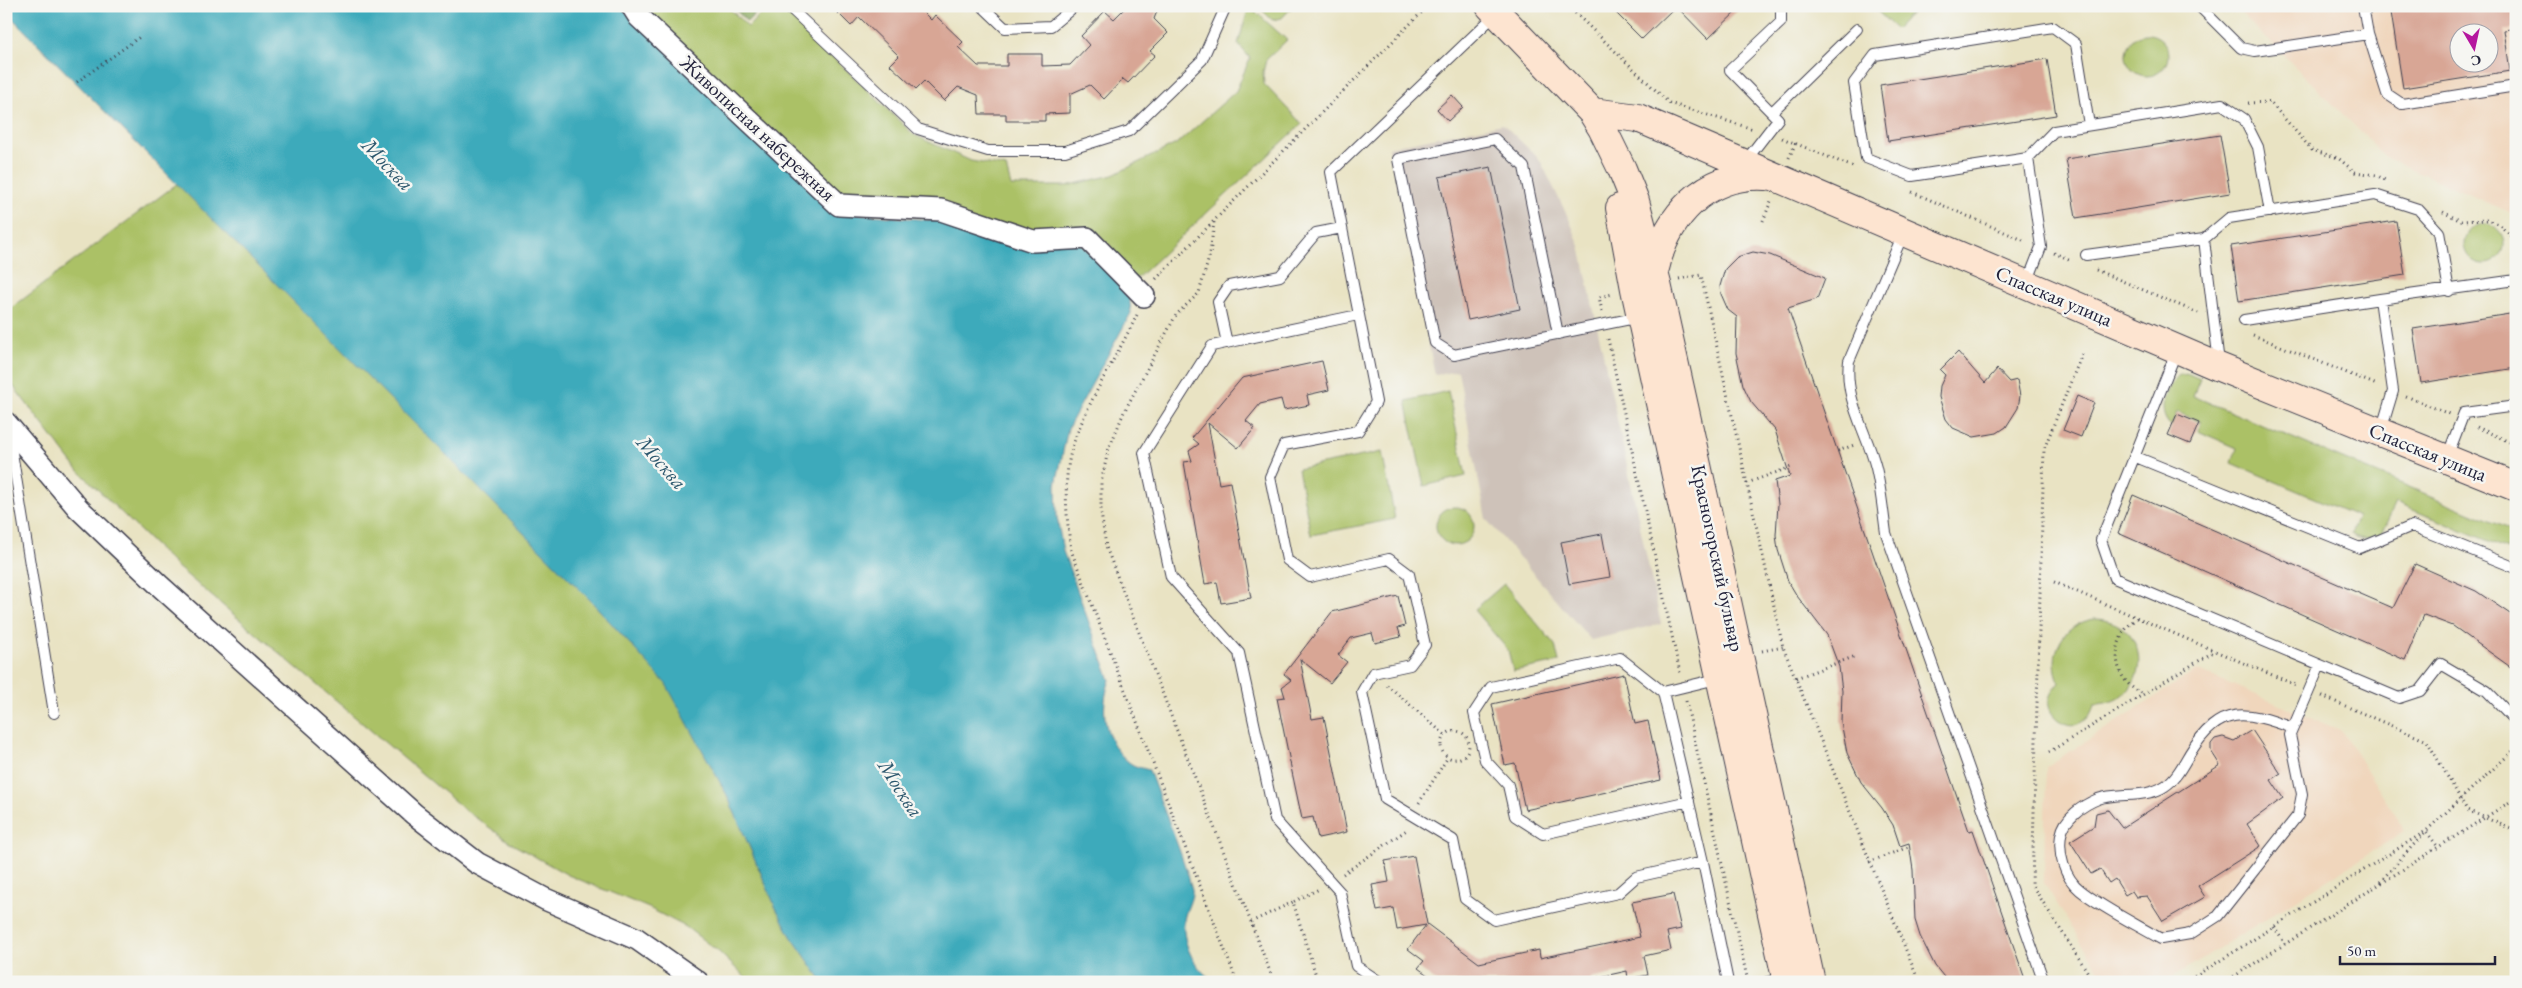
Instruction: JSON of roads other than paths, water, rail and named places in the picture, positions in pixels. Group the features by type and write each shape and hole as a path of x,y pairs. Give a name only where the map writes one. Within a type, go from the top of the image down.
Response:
{"main road":[{"name":"Красногорский бульвар","path":"1493,10 1592,112 1608,140 1635,201 1654,272 1788,981"},
{"name":"Спасская улица","path":"1592,112 1638,118 1776,180 1904,232 2219,367 2516,487"},
{"name":"Красногорский бульвар","path":"1608,140 1641,317 1788,981"},
{"path":"1654,272 1658,251 1666,233 1676,219 1704,190 1728,179 1748,176 1776,180"}],"street":[{"name":"Живописная набережная","path":"632,6 639,17 839,205 941,210 1033,241 1087,238 1144,296"},
{"path":"7,424 78,508 195,618 414,814 477,863 546,899 637,939 698,982"}],"lane":[{"path":"788,6 918,129 988,151 1065,151 1129,132 1202,60 1226,6"},
{"path":"982,6 1004,28 1051,26 1075,6"},
{"path":"1742,164 1778,119 1730,70 1781,22 1781,6"},
{"path":"2199,6 2241,48 2255,51 2368,34"},
{"path":"2363,6 2368,34 2387,94 2402,104 2516,86"},
{"path":"1493,10 1331,172 1376,402 1358,431 1284,445 1270,477 1287,560 1310,577 1389,559 1409,574 1425,645 1410,665 1374,673 1362,692 1385,799 1453,840 1465,899 1494,920 1618,893 1636,877 1703,862"},
{"path":"2089,125 2076,44 2053,27 1875,55 1854,83 1866,158 1912,176 2028,158 2054,131 2222,104 2244,119 2258,147 2270,212"},
{"path":"1772,112 1857,29"},
{"path":"1558,334 1524,167 1495,139 1398,159 1436,343 1454,355 1604,325 1641,317"},
{"path":"2027,284 2041,247 2028,158"},
{"path":"2086,255 2204,239 2229,218 2375,195 2418,209 2439,232 2449,291"},
{"path":"1227,343 1218,302 1229,286 1280,276 1316,233 1342,228"},
{"path":"1904,232 1849,362 1847,376 1849,392 1876,468 1886,533 2044,982"},
{"path":"2204,239 2219,367"},
{"path":"2244,320 2516,280"},
{"path":"2380,299 2392,391 2380,432"},
{"path":"1358,315 1212,346 1144,452 1171,577 1239,653 1275,820 1340,892 1356,966 1380,982"},
{"path":"2178,349 2101,540 2114,578 2399,698 2420,691 2440,664 2487,691 2516,721"},
{"path":"2446,459 2464,413 2516,406"},
{"path":"7,424 54,713"},
{"path":"2136,457 2360,548 2412,526 2516,568"},
{"path":"1689,801 1543,834 1515,816 1508,785 1485,760 1474,713 1491,688 1620,658 1664,692 1703,862 1728,982"},
{"path":"2293,728 2258,715 2240,715 2224,718 2211,726 2198,741 2175,776 2164,787 2152,792 2099,799 2083,806 2070,817 2062,830 2060,842 2063,865 2079,889 2161,939 2190,934 2218,916 2298,815 2302,794 2290,735 2293,728 2320,665"},
{"path":"1664,692 1721,678"}],"water":[{"name":"Москва","path":"6,6 620,6 838,212 940,221 1082,245 1129,292 1131,313 1068,428 1056,485 1057,517 1063,551 1110,680 1105,702 1106,725 1109,736 1121,755 1130,763 1149,770 1192,889 1192,897 1184,922 1185,939 1197,965 1209,978 1217,982 823,982 791,936 776,908 727,795 666,684 592,602 6,12"}]}
